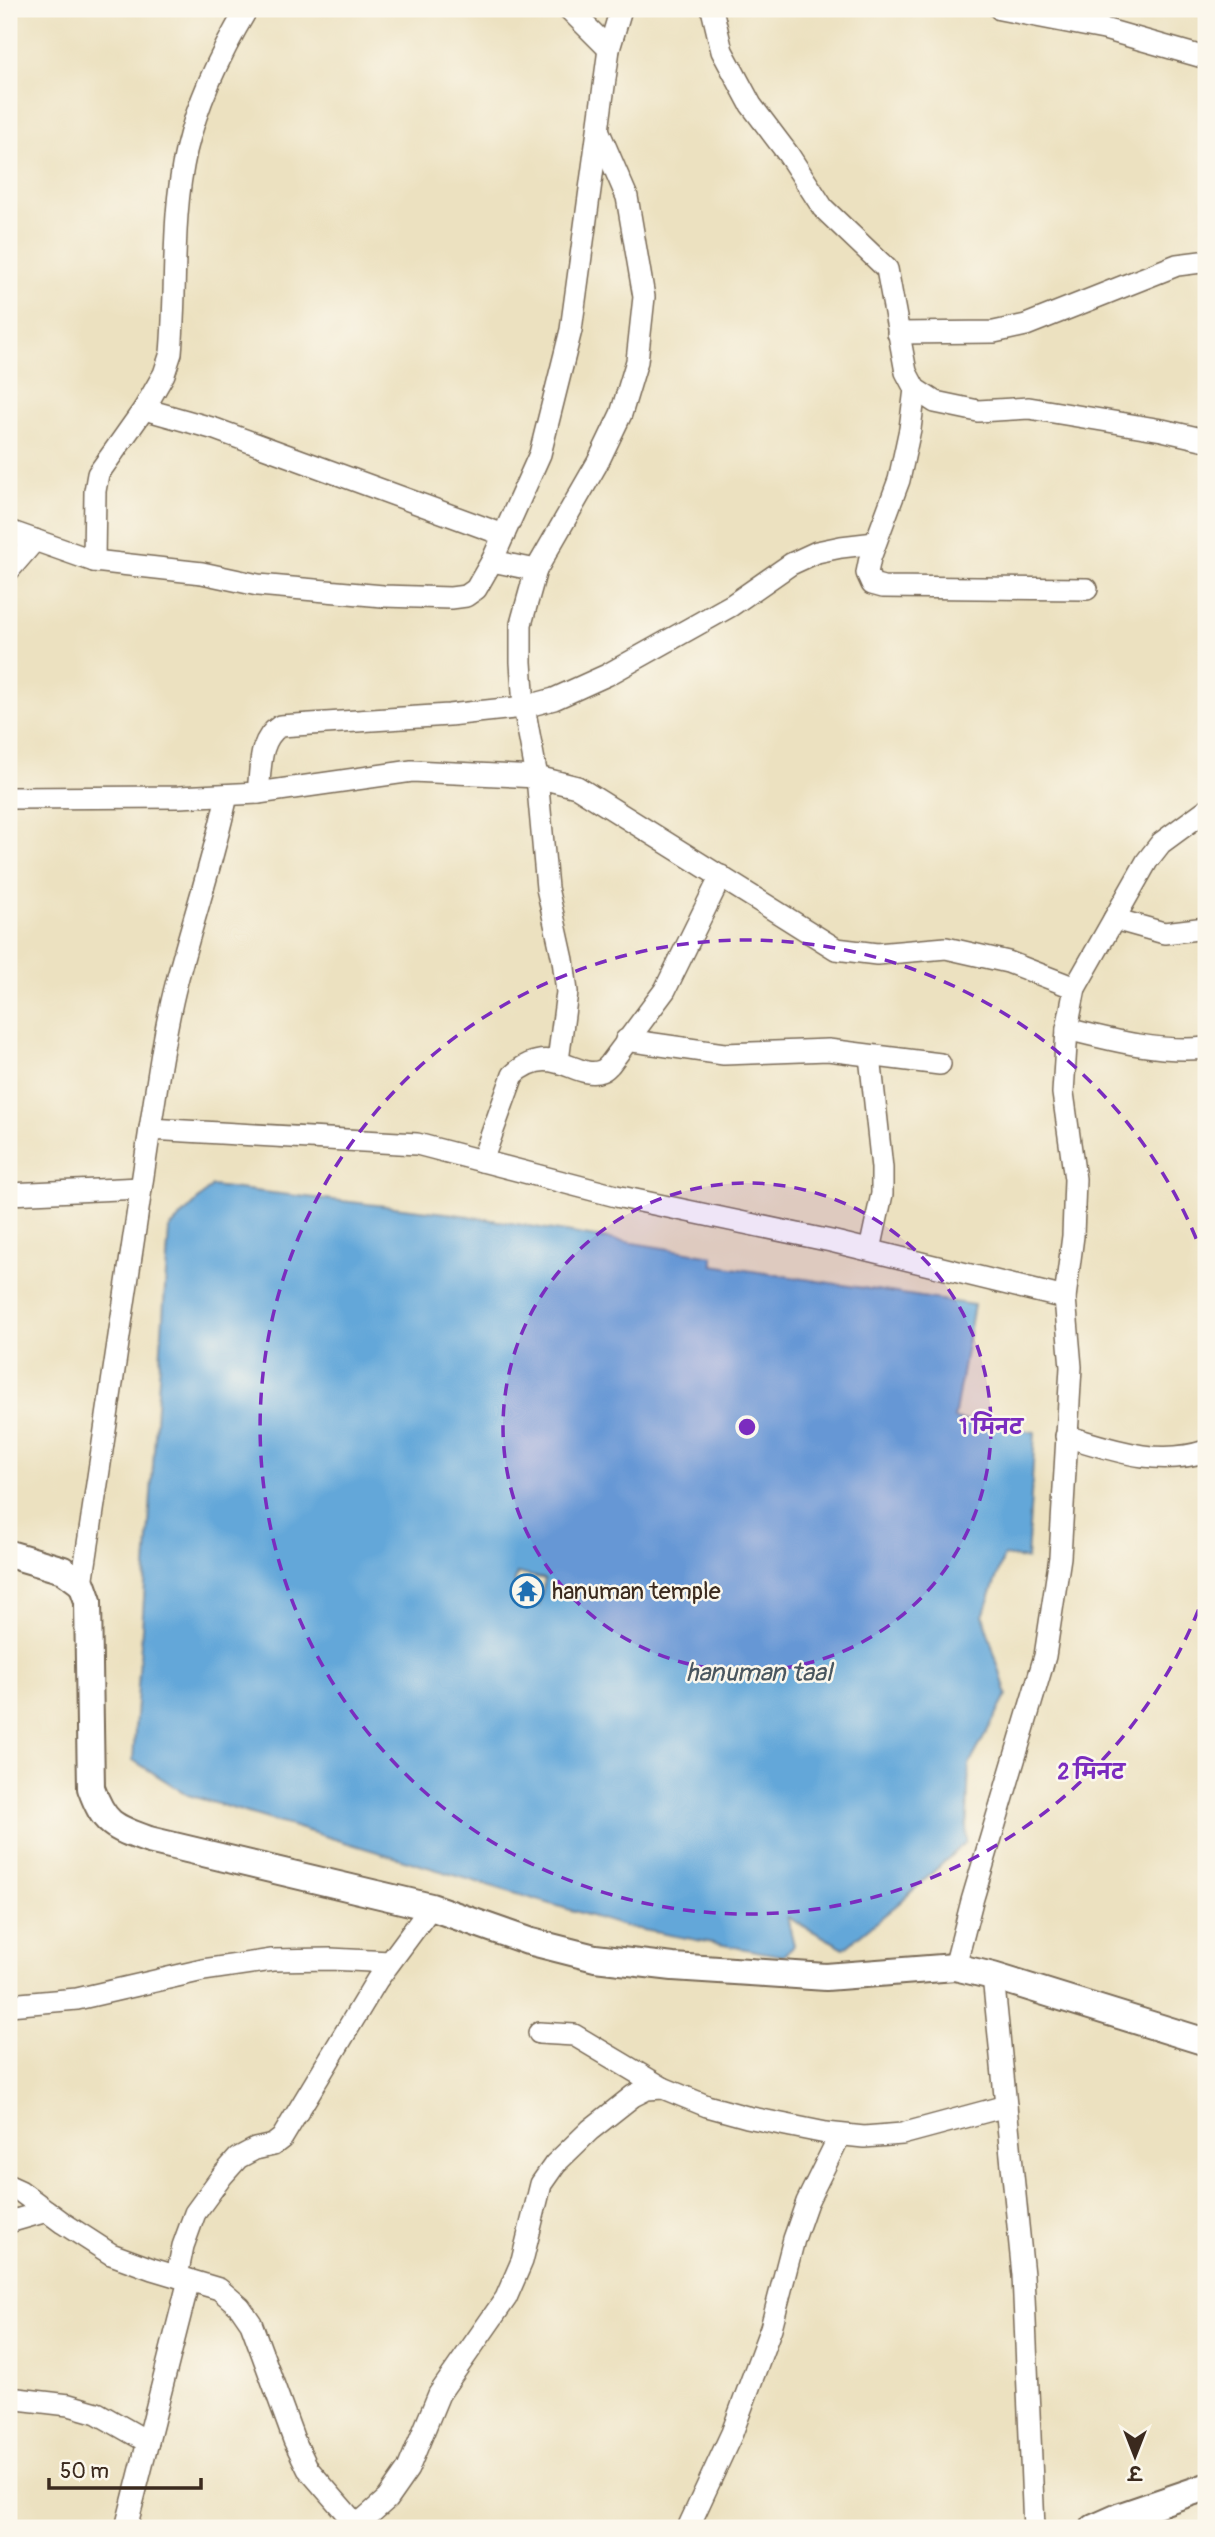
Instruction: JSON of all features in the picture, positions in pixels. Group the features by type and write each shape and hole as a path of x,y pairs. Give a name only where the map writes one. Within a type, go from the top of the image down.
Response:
{"street":[{"path":"94,561 95,491 98,474 144,409 164,374 171,353 178,210 186,152 201,99 226,45 247,9"},
{"path":"569,9 609,49"},
{"path":"9,531 94,561 202,573 258,585 383,596 451,598 466,596 476,589 492,561 540,454 571,330 609,49 621,9"},
{"path":"712,9 722,51 751,105 788,154 823,208 887,270 906,372 915,389 935,402 978,411 1029,408 1206,440"},
{"path":"1000,9 1104,29 1206,58"},
{"path":"558,1061 567,992 563,960 547,888 537,777 524,707 521,624 536,570 598,462 621,414 637,361 644,297 627,197 599,132"},
{"path":"898,333 994,332 1026,325 1177,265 1201,262 1206,264"},
{"path":"915,389 899,481 875,543 867,573 872,584 884,587 1087,589"},
{"path":"144,409 215,429 504,535"},
{"path":"9,570 35,540"},
{"path":"258,793 263,749 270,733 281,726 449,715 524,707 554,699 607,675 732,604 791,564 829,549 875,543"},
{"path":"492,561 536,570"},
{"path":"9,798 258,793 412,771 537,777 577,787 835,949 877,954 946,948 1009,962 1075,988"},
{"path":"227,795 217,844 176,983 162,1051 82,1584 88,1601 91,1788 100,1813 120,1829 149,1840 431,1907 528,1941 595,1958 673,1967 826,1977 955,1967 993,1976 1206,2042"},
{"path":"955,1967 975,1889 1045,1656 1060,1558 1071,1367 1065,1298 1073,1236 1075,1179 1063,1093 1067,1029 1075,988 1147,861 1161,843 1206,810"},
{"path":"482,1161 513,1075 524,1065 534,1061 558,1061 589,1072 601,1072 610,1064 665,990 721,876"},
{"path":"1114,919 1164,933 1206,928"},
{"path":"1067,1029 1144,1045 1189,1050 1206,1048"},
{"path":"626,1040 724,1054 828,1051 940,1064"},
{"path":"870,1056 882,1168 882,1194 870,1250"},
{"path":"150,1129 417,1144 616,1196 870,1250 1065,1298"},
{"path":"9,1194 141,1188"},
{"path":"1066,1436 1124,1454 1160,1458 1172,1459 1206,1451"},
{"path":"9,1554 63,1570 82,1584"},
{"path":"126,2528 148,2442 183,2278 183,2246 195,2213 238,2158 255,2149 273,2145 282,2138 377,1980 431,1907"},
{"path":"9,2005 77,1999 203,1970 272,1960 390,1962"},
{"path":"993,1976 1023,2275 1034,2528"},
{"path":"540,2033 574,2035 663,2088 707,2106 840,2135 864,2137 902,2134 1006,2106"},
{"path":"9,2186 111,2254 219,2289 240,2307 251,2323 293,2440 308,2469 357,2528 387,2499 408,2469 439,2394 506,2298 522,2261 541,2185 555,2164 590,2130 633,2096 647,2089 663,2088"},
{"path":"688,2528 732,2432 771,2328 794,2239 807,2202 840,2135"},
{"path":"9,2222 47,2211"},
{"path":"9,2398 69,2404 97,2413 148,2442"},
{"path":"1094,2528 1206,2487"}],"water":[{"name":"hanuman taal","path":"212,1186 455,1214 713,1256 713,1265 974,1305 954,1419 1035,1432 1027,1559 1004,1556 983,1616 1007,1695 969,1765 966,1842 898,1904 844,1948 787,1917 794,1945 783,1956 627,1927 188,1795 133,1760 169,1229","holes":["517,1573 545,1579 539,1606 511,1599"]}],"place":[{"name":"hanuman temple","path":"527,1591"}]}
